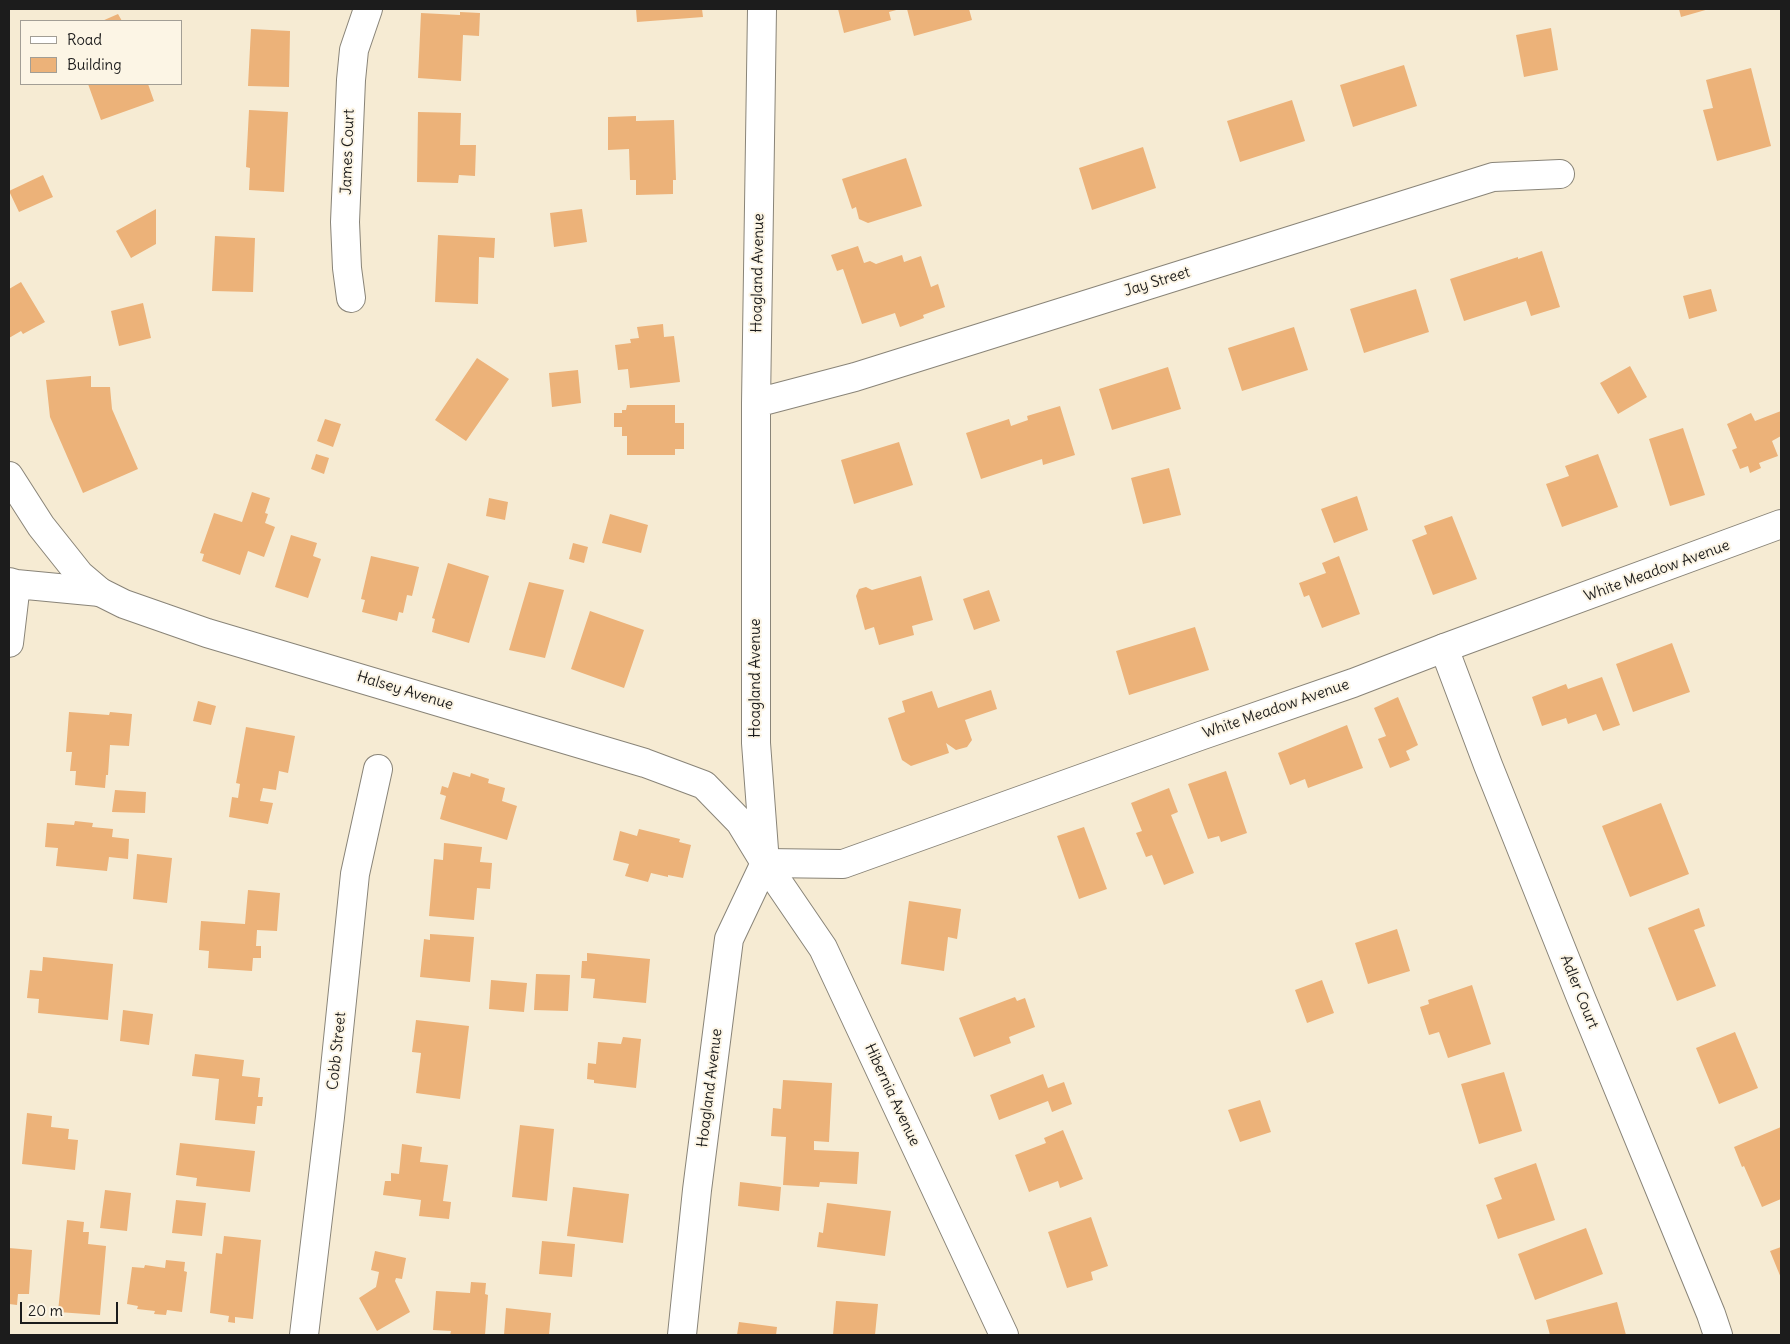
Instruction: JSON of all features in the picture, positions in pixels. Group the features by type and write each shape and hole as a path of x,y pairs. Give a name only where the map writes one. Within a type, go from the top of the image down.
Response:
{"street":[{"name":"James Court","path":"351,298 347,268 345,222 351,80 354,50 368,9"},
{"name":"Hoagland Avenue","path":"682,1335 697,1190 729,940 765,863 756,742 756,403 762,9"},
{"name":"Jay Street","path":"756,403 855,377 1493,177 1560,174"},
{"path":"9,476 41,526 80,575 100,592"},
{"name":"White Meadow Avenue","path":"765,863 843,864 1353,683 1756,535 1781,524"},
{"name":"Halsey Avenue","path":"12,583 100,592 124,604 207,633 645,763 704,785 740,822 765,863"},
{"path":"9,643 12,583"},
{"name":"Adler Court","path":"1444,648 1488,766 1577,990 1718,1335"},
{"name":"Cobb Street","path":"304,1335 330,1117 355,874 378,769"},
{"name":"Hibernia Avenue","path":"765,863 823,948 1004,1335"}],"building":[{"path":"636,9 702,9 703,17 637,22"},
{"path":"838,9 900,9 889,12 891,20 844,33"},
{"path":"907,9 969,9 972,20 914,36"},
{"path":"1679,9 1709,9 1681,17"},
{"path":"460,12 480,13 479,36 463,35 461,81 418,78 421,13 460,15"},
{"path":"118,14 121,20 104,20"},
{"path":"1551,28 1558,70 1524,77 1516,35"},
{"path":"251,29 290,31 289,87 248,86"},
{"path":"1404,65 1417,106 1353,127 1340,85"},
{"path":"1751,68 1771,146 1717,161 1703,110 1713,108 1706,80"},
{"path":"88,85 148,85 154,101 101,120"},
{"path":"1292,100 1305,141 1240,162 1227,121"},
{"path":"249,110 288,112 284,192 249,190 250,168 246,167"},
{"path":"418,112 461,113 460,145 476,145 475,176 459,175 458,183 417,182"},
{"path":"636,116 636,121 674,120 676,180 673,180 673,194 636,195 636,180 630,180 629,149 608,150 608,117"},
{"path":"1143,147 1156,188 1092,210 1079,168"},
{"path":"906,158 922,206 868,223 859,219 856,207 852,209 842,179"},
{"path":"43,175 53,197 19,212 9,191"},
{"path":"156,209 156,244 131,258 116,231"},
{"path":"582,209 587,242 554,247 550,213"},
{"path":"438,235 495,238 494,258 479,257 478,304 435,302"},
{"path":"215,236 255,238 253,292 212,291"},
{"path":"858,246 864,263 870,261 876,264 902,255 904,262 921,256 931,287 938,284 945,307 923,315 924,318 900,327 895,313 862,324 843,269 837,271 831,255"},
{"path":"1542,251 1560,307 1531,316 1526,301 1464,321 1450,279"},
{"path":"21,282 45,322 23,334 21,331 9,338 9,289"},
{"path":"1416,289 1429,332 1364,353 1350,309"},
{"path":"1711,289 1717,311 1689,319 1683,296"},
{"path":"143,303 151,338 119,346 111,311"},
{"path":"663,324 664,337 674,336 680,382 630,388 628,369 618,370 615,345 631,343 630,339 639,338 637,327"},
{"path":"1294,327 1308,370 1242,391 1228,348"},
{"path":"477,358 509,379 466,441 435,420"},
{"path":"1630,366 1647,397 1618,414 1600,383"},
{"path":"1168,367 1181,409 1112,430 1099,389"},
{"path":"578,370 581,403 552,407 549,373"},
{"path":"91,376 91,387 110,387 112,409 138,469 83,493 50,417 46,380"},
{"path":"627,405 675,405 675,423 684,423 684,449 675,449 675,455 627,455 627,436 622,436 622,427 614,427 614,413 622,413 622,410 626,410"},
{"path":"1060,406 1075,455 1043,465 1042,459 981,479 966,433 1009,419 1011,426 1028,420 1027,416"},
{"path":"1781,411 1781,436 1772,441 1778,456 1759,463 1761,468 1750,473 1748,466 1740,469 1732,450 1737,448 1727,424 1751,413 1755,421"},
{"path":"325,419 341,424 333,447 317,441"},
{"path":"1683,428 1705,495 1670,506 1649,439"},
{"path":"899,442 913,485 854,504 841,460"},
{"path":"316,454 329,458 324,474 311,469"},
{"path":"1598,454 1618,507 1562,527 1546,484 1569,476 1565,466"},
{"path":"1169,468 1181,515 1143,524 1131,478"},
{"path":"252,492 270,498 265,513 268,514 265,523 275,527 264,557 248,551 240,575 202,561 204,554 200,553 214,513 242,522"},
{"path":"1357,496 1368,530 1334,543 1321,509"},
{"path":"489,498 508,502 505,520 486,516"},
{"path":"610,514 648,525 641,553 602,543"},
{"path":"1452,516 1477,579 1433,595 1412,540 1427,534 1424,526"},
{"path":"291,535 317,543 313,556 321,559 308,598 275,587"},
{"path":"573,543 588,547 584,563 569,559"},
{"path":"371,556 419,567 412,596 407,595 403,613 399,612 397,621 362,612 365,600 361,599"},
{"path":"1339,556 1360,614 1322,628 1309,595 1304,597 1299,583 1326,573 1322,563"},
{"path":"448,563 489,576 469,643 432,632 435,619 432,618"},
{"path":"921,576 933,620 912,626 914,635 879,645 874,627 865,630 856,596 859,589 866,587 872,590"},
{"path":"529,582 564,590 545,658 509,650"},
{"path":"989,590 1000,621 974,630 963,599"},
{"path":"590,611 644,630 624,688 571,669"},
{"path":"1195,627 1209,670 1129,695 1116,651"},
{"path":"1672,643 1690,692 1633,712 1616,664"},
{"path":"1602,677 1620,725 1603,731 1596,714 1568,724 1566,718 1542,726 1532,697 1566,684 1568,689"},
{"path":"991,690 997,709 965,720 972,740 967,747 956,750 946,743 949,753 911,766 902,760 888,718 905,712 902,701 932,691 938,708"},
{"path":"1398,697 1418,745 1406,751 1410,760 1390,768 1378,739 1386,736 1374,708"},
{"path":"198,701 216,706 211,725 193,721"},
{"path":"69,712 109,715 110,712 132,714 129,746 110,745 105,788 75,785 76,771 70,771 72,752 66,752"},
{"path":"1347,725 1363,768 1308,788 1305,779 1290,785 1278,753"},
{"path":"246,727 295,736 288,773 279,771 276,790 263,788 260,801 273,803 268,824 229,817 232,797 238,798 240,784 236,783"},
{"path":"1226,771 1247,833 1221,842 1219,836 1208,839 1188,784"},
{"path":"453,772 470,777 471,773 489,779 488,783 505,788 502,801 517,806 507,840 440,819 446,796 440,794 442,786 448,788"},
{"path":"1169,788 1178,812 1171,815 1194,873 1164,885 1152,855 1146,857 1136,833 1142,831 1131,803"},
{"path":"115,790 146,792 145,813 112,812"},
{"path":"1661,803 1689,874 1630,897 1602,826"},
{"path":"75,821 93,823 92,827 113,829 112,837 129,839 128,859 109,857 107,871 56,866 58,848 45,847 47,823 74,825"},
{"path":"1084,827 1107,889 1079,899 1057,836"},
{"path":"639,829 680,839 679,842 691,845 683,878 651,873 648,882 625,876 629,864 613,860 620,831 637,836"},
{"path":"444,843 482,847 480,862 492,863 490,889 477,888 474,920 429,916 434,859 443,860"},
{"path":"137,854 172,858 167,903 133,899"},
{"path":"248,890 280,893 277,931 257,930 256,946 261,946 261,958 253,958 252,971 208,968 209,951 199,950 201,921 245,924"},
{"path":"909,901 961,909 957,939 948,937 944,971 901,964"},
{"path":"1699,908 1705,926 1694,930 1716,986 1677,1001 1648,928"},
{"path":"1397,929 1410,971 1368,984 1355,943"},
{"path":"430,934 474,937 470,982 420,977 424,939 430,940"},
{"path":"587,953 650,959 646,1003 593,998 595,979 581,978 582,961 587,961"},
{"path":"43,957 113,964 108,1020 38,1013 39,999 27,998 30,970 42,971"},
{"path":"536,974 570,975 568,1011 534,1010"},
{"path":"491,980 527,983 524,1012 489,1009"},
{"path":"1322,980 1334,1013 1307,1023 1295,990"},
{"path":"1472,985 1491,1044 1448,1058 1439,1032 1429,1035 1420,1007 1429,1004 1428,1000"},
{"path":"1015,997 1017,1001 1025,998 1035,1027 1009,1037 1011,1043 974,1057 959,1018"},
{"path":"123,1010 153,1014 149,1045 120,1041"},
{"path":"416,1020 469,1026 460,1099 416,1093 421,1053 412,1052"},
{"path":"1735,1032 1758,1088 1719,1104 1696,1048"},
{"path":"623,1037 641,1039 636,1088 594,1083 594,1080 587,1079 588,1063 596,1064 598,1042 621,1044"},
{"path":"195,1054 244,1060 242,1076 260,1078 258,1097 263,1097 262,1106 257,1106 255,1124 215,1120 219,1079 192,1076"},
{"path":"1504,1072 1522,1131 1479,1144 1461,1084"},
{"path":"1043,1074 1048,1088 1064,1082 1072,1104 1052,1112 1048,1101 999,1120 990,1095"},
{"path":"783,1080 832,1083 829,1142 814,1141 814,1150 859,1152 857,1184 820,1182 819,1187 783,1185 786,1137 771,1136 773,1108 781,1109"},
{"path":"1260,1100 1271,1132 1240,1142 1228,1110"},
{"path":"27,1113 52,1116 51,1127 69,1129 68,1139 78,1140 75,1170 22,1164"},
{"path":"520,1125 554,1129 547,1201 512,1197"},
{"path":"1781,1127 1781,1199 1762,1207 1734,1147"},
{"path":"1063,1130 1083,1179 1060,1188 1058,1181 1029,1192 1015,1155 1046,1143 1044,1138"},
{"path":"180,1143 255,1151 250,1192 196,1186 197,1178 176,1175"},
{"path":"402,1144 422,1147 420,1162 448,1165 443,1201 451,1202 449,1219 419,1216 421,1200 383,1195 385,1181 391,1181 391,1173 399,1174"},
{"path":"1536,1163 1555,1220 1498,1239 1486,1205 1502,1199 1494,1178"},
{"path":"740,1182 781,1187 779,1211 738,1206"},
{"path":"573,1187 629,1194 623,1243 567,1236"},
{"path":"105,1190 131,1193 127,1231 100,1228"},
{"path":"176,1200 206,1203 202,1236 172,1233"},
{"path":"827,1203 891,1211 885,1256 817,1247 819,1232 823,1233"},
{"path":"1091,1217 1108,1266 1091,1272 1093,1280 1067,1288 1048,1232"},
{"path":"67,1220 84,1222 83,1232 89,1232 88,1244 106,1246 100,1315 58,1312"},
{"path":"1586,1228 1603,1274 1535,1300 1518,1254"},
{"path":"224,1236 261,1240 253,1319 235,1317 235,1323 228,1322 229,1316 210,1313 216,1253 222,1254"},
{"path":"542,1241 575,1244 572,1277 539,1274"},
{"path":"1781,1247 1781,1278 1770,1251"},
{"path":"9,1248 32,1250 29,1294 18,1294 17,1305 9,1304"},
{"path":"375,1251 406,1258 402,1279 396,1278 395,1281 410,1312 377,1331 359,1298 376,1287 379,1272 371,1270"},
{"path":"166,1260 185,1262 184,1271 187,1272 182,1312 167,1310 166,1315 154,1314 155,1311 137,1309 138,1306 127,1304 132,1267 144,1268 145,1265 165,1268"},
{"path":"471,1282 486,1283 485,1294 488,1295 485,1335 450,1335 451,1331 433,1330 436,1291 470,1293"},
{"path":"836,1301 878,1304 875,1335 833,1335"},
{"path":"1617,1302 1626,1335 1550,1335 1546,1320"},
{"path":"506,1308 551,1313 549,1335 504,1335"},
{"path":"739,1322 777,1327 776,1335 737,1335"}]}
